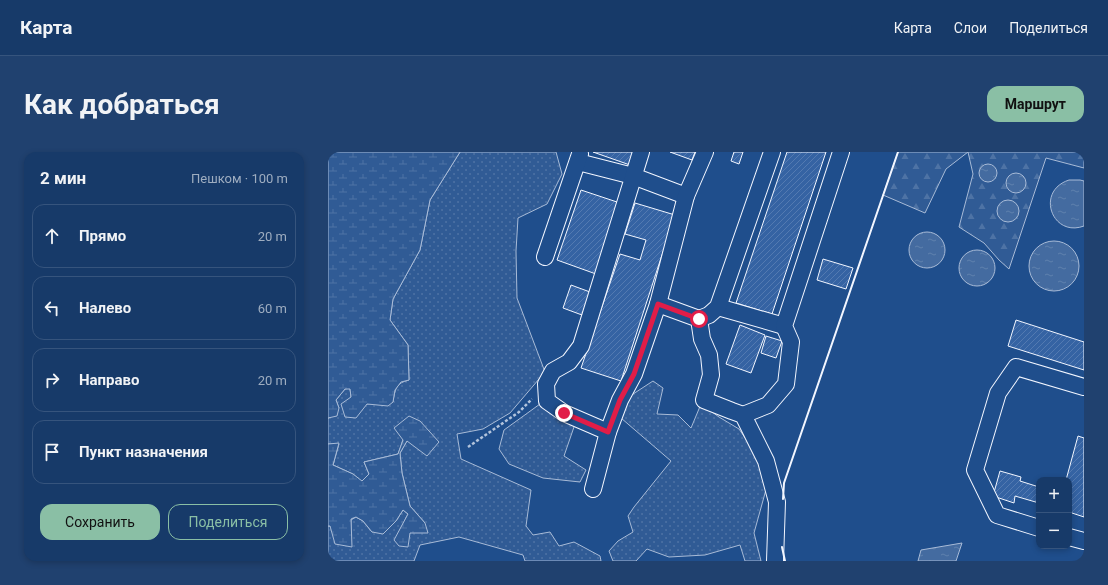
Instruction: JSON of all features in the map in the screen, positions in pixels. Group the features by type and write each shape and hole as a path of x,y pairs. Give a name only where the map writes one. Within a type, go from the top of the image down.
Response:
{"lane":[{"path":"608,432 564,413 547,401 546,384 553,371 568,362 581,346 641,152"},
{"path":"593,489 608,432 620,400 634,374 658,304 686,196 705,152"},
{"path":"658,304 699,319 709,316 718,307 772,152"},
{"path":"699,319 702,340 709,355 711,375 704,400 743,415 768,405 786,384 790,342 784,326 841,152"},
{"path":"545,258 579,157 686,196"},
{"path":"718,307 784,326"},
{"path":"1036,527 997,515 975,470 998,393 1016,367 1084,387"},
{"path":"743,415 766,461 777,502 775,561"},
{"path":"1072,538 1084,541"}],"path":[{"path":"468,447 519,412 546,384"}],"green space":[{"path":"328,152 460,152 430,200 420,250 393,299 390,320 408,345 409,380 401,382 395,390 393,402 388,406 367,404 356,418 345,417 341,404 351,397 350,389 345,389 336,400 339,408 337,416 328,418"},
{"path":"460,152 556,152 562,174 547,204 518,218 516,251 517,298 545,372 510,413 483,429 457,434 461,459 531,490 526,526 533,535 550,532 559,546 574,542 600,556 601,561 525,561 523,555 459,537 420,545 414,561 328,561 328,526 330,526 351,546 351,520 356,517 363,521 372,532 396,521 403,510 408,514 395,540 410,533 425,523 410,506 402,473 400,453 407,441 439,442 403,440 398,454 364,462 369,474 362,482 353,474 333,465 339,444 328,444 328,418 339,408 336,400 345,389 350,388 351,397 367,404 393,402 397,387 401,383 409,380 408,345 390,320 393,299 420,250 430,200"},
{"path":"898,152 968,152 946,169 925,213 883,195"},
{"path":"968,152 1084,152 1084,168 1046,158 1009,269 984,243 959,227 973,174"},
{"path":"653,381 663,388 657,414 678,415 691,428 701,404 739,429 761,461 767,486 754,533 761,561 745,561 740,545 705,555 669,557 647,549 636,561 613,561 609,551 618,541 633,532 628,516 671,461 621,418 630,396"},
{"path":"540,404 575,424 564,456 586,470 580,482 543,478 509,464 499,449 504,430"},
{"path":"409,416 420,421 439,442 427,456 407,441 400,453 402,473 410,506 425,523 428,533 410,533 408,547 399,546 394,540 408,514 403,510 396,521 383,534 372,532 363,521 356,517 351,519 352,547 335,544 330,526 328,526 328,444 339,443 333,465 353,474 362,481 369,474 364,462 398,454 403,440 394,428"}],"water":[{"path":"988,164 994,167 997,173 994,179 988,182 982,179 979,173 982,167"},
{"path":"1016,173 1023,176 1026,183 1023,190 1016,193 1009,190 1006,183 1009,176"},
{"path":"1069,180 1084,181 1084,226 1073,228 1063,225 1056,220 1052,212 1050,203 1052,194 1059,186"},
{"path":"1008,200 1012,201 1018,207 1018,215 1012,221 1008,222 1004,221 998,215 997,211 998,207 1004,201"},
{"path":"931,232 940,237 944,243 944,257 940,263 931,268 923,268 914,263 910,257 909,246 914,237 920,233"},
{"path":"1049,241 1059,241 1072,248 1079,261 1079,271 1072,284 1059,291 1049,291 1040,287 1033,280 1029,271 1029,261 1033,252 1040,245"},
{"path":"977,250 987,253 992,258 995,268 992,278 987,283 977,286 967,283 962,278 959,268 962,258 967,253"},
{"path":"962,543 956,561 918,561 921,550"}],"building":[{"path":"593,152 635,152 630,165"},
{"path":"670,152 695,152 692,160"},
{"path":"734,152 743,152 739,164 731,161"},
{"path":"787,152 826,152 772,314 736,303"},
{"path":"581,190 620,203 596,274 557,260"},
{"path":"635,203 675,215 621,381 581,368 620,254 640,260 646,240 625,234"},
{"path":"823,259 853,268 846,289 817,280"},
{"path":"571,285 590,292 582,315 563,308"},
{"path":"1016,320 1084,342 1084,370 1008,346"},
{"path":"740,325 765,335 751,373 726,364"},
{"path":"766,336 782,341 776,358 761,353"},
{"path":"1078,436 1084,438 1084,517 1072,513 1072,477 1067,477"},
{"path":"1000,471 1021,477 1020,481 1036,486 1036,502 1015,496 1014,503 993,496"}],"wall":[{"path":"783,499 784,483 898,152"},
{"path":"782,547 785,561"}],"route":[{"path":"564,413 608,432 620,400 634,374 658,304 699,319"}]}
